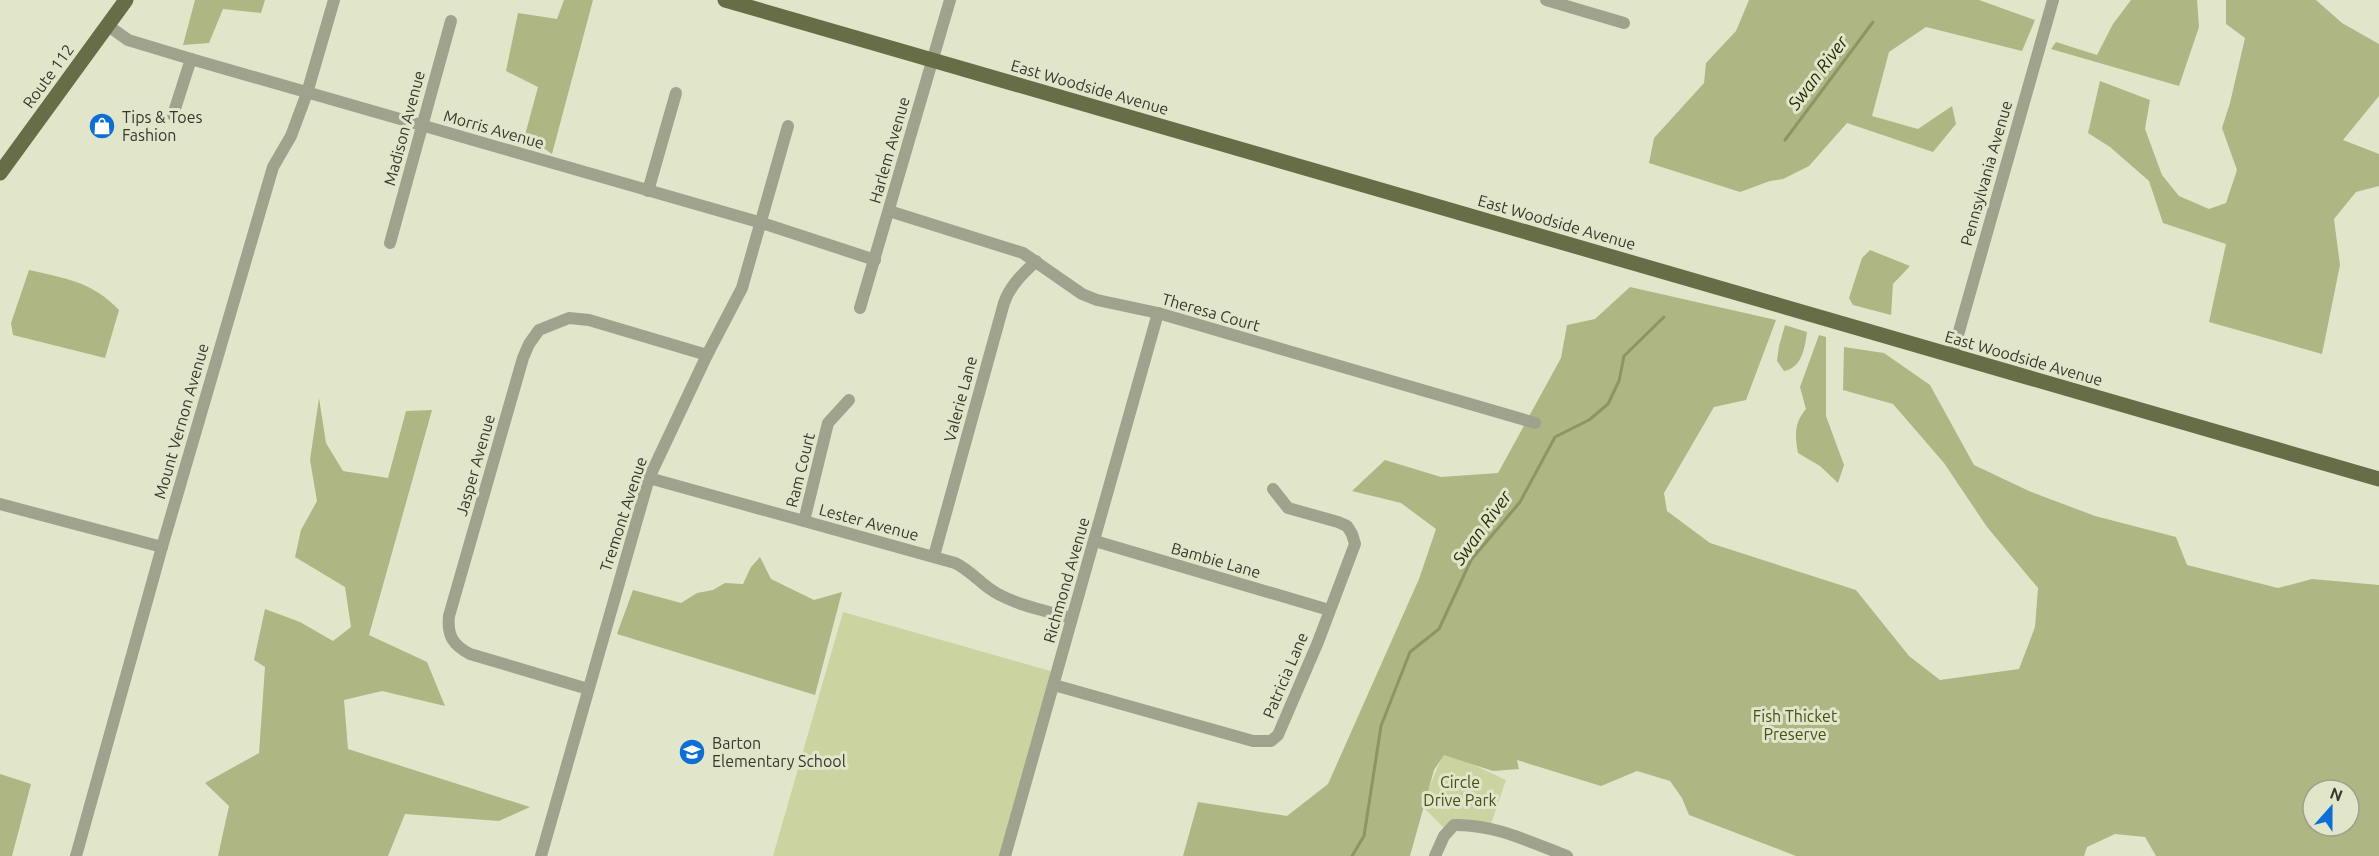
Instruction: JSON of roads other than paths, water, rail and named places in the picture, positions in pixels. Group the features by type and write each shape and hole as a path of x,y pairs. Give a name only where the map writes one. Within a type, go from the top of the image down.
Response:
{"main road":[{"name":"Route 112","path":"0,173 126,0"},
{"name":"East Woodside Avenue","path":"725,0 2379,479"}],"street":[{"name":"Mount Vernon Avenue","path":"76,856 162,547 273,167 291,136 307,93 334,0"},
{"name":"Harlem Avenue","path":"860,308 950,0"},
{"path":"1546,0 1562,2 1624,23"},
{"name":"Pennsylvania Avenue","path":"1952,356 2053,0"},
{"name":"Madison Avenue","path":"390,243 451,21"},
{"name":"Morris Avenue","path":"107,25 128,40 190,59 762,222 875,260"},
{"path":"173,115 190,59"},
{"path":"648,191 676,93"},
{"name":"Tremont Avenue","path":"541,856 649,478 707,355 742,288 788,126"},
{"name":"Theresa Court","path":"889,212 1023,252 1082,294 1097,300 1158,313 1535,423"},
{"name":"Valerie Lane","path":"934,556 1004,303 1016,282 1036,261"},
{"name":"Richmond Avenue","path":"1005,856 1158,313"},
{"name":"Jasper Avenue","path":"588,689 470,654 459,648 450,638 449,616 523,358 539,330 549,324 569,318 590,320 707,355"},
{"name":"Ram Court","path":"804,521 828,423 849,399"},
{"name":"Lester Avenue","path":"649,478 934,556 966,568 986,586 1006,598 1071,618"},
{"name":"Patricia Lane","path":"1054,685 1253,741 1271,741 1278,735 1355,544 1347,526 1288,508 1273,489"},
{"path":"0,504 162,547"},
{"name":"Bambie Lane","path":"1095,541 1329,610"},
{"path":"1435,856 1444,836 1454,825 1476,824 1567,856"}],"waterway":[{"name":"Swan River","path":"1785,140 1873,22"},
{"name":"Swan River","path":"1352,856 1364,836 1381,726 1410,652 1439,629 1471,560 1520,502 1555,437 1589,420 1608,404 1619,381 1624,356 1664,317"}],"place":[{"name":"Tips & Toes Fashion","path":"102,126"},
{"name":"Barton Elementary School","path":"692,752"}],"park label":[{"name":"Fish Thicket Preserve","path":"1795,725"},
{"name":"Circle Drive Park","path":"1460,791"}]}
